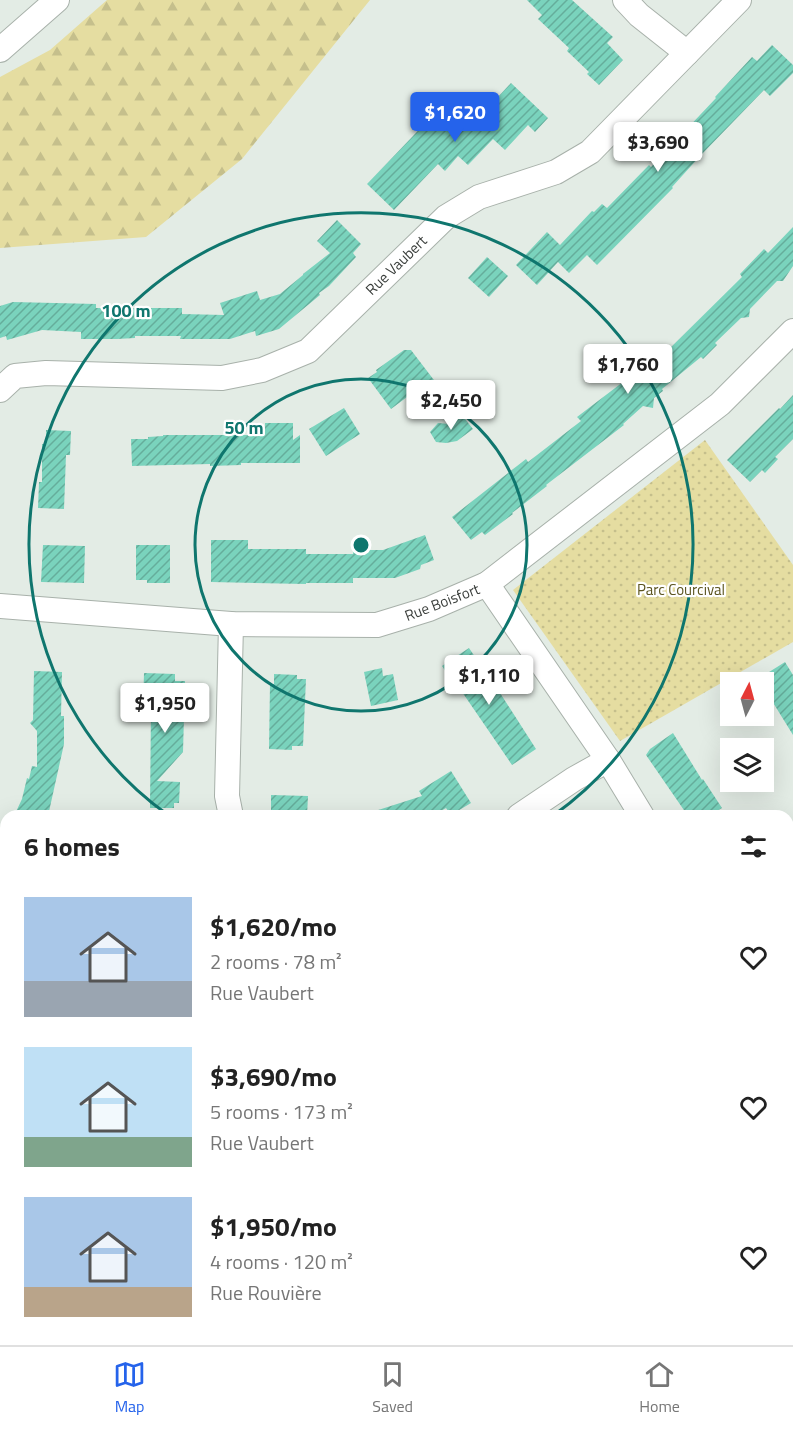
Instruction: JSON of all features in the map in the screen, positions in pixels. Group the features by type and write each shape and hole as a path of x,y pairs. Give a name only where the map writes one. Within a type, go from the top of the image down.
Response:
{"street":[{"path":"0,50 57,0"},
{"path":"625,0 639,15 687,53"},
{"name":"Rue Vaubert","path":"0,390 15,376 46,372 222,378 262,370 308,351 446,217 479,197 556,172 591,152 739,0"},
{"name":"Rue Boisfort","path":"0,606 231,624 377,625 429,609 487,585 720,404 793,331"},
{"path":"487,585 608,760 638,810"},
{"path":"230,810 227,796 231,624"},
{"path":"528,810 574,779 608,760"}],"green space":[{"path":"107,0 370,0 242,159 146,237 0,248 0,77 50,50"},
{"name":"Parc Courcival","path":"705,440 793,565 793,642 741,672 720,672 720,684 620,741 513,590"}],"building":[{"path":"527,0 572,0 613,37 607,43 623,60 599,85 567,51 569,48 538,19 542,15"},
{"path":"772,45 793,65 793,73 770,96 764,90 701,155 673,188 597,265 587,255 569,273 558,262 537,285 516,265 547,232 560,245 592,211 594,212 602,204 607,208 649,165 651,167 752,57 757,61"},
{"path":"511,83 548,118 535,132 528,125 505,150 493,139 468,165 458,156 445,171 438,164 394,210 367,184 436,112 455,130 478,105 485,111"},
{"path":"337,220 361,244 353,253 356,257 329,286 319,293 320,295 279,329 256,336 255,331 230,339 135,336 135,338 117,339 81,339 81,332 42,330 7,340 6,336 0,338 0,306 13,302 96,304 96,308 182,308 182,314 224,315 220,303 257,291 260,300 280,294 330,253 317,241"},
{"path":"793,227 793,266 783,281 777,281 750,309 749,317 741,318 715,343 717,345 703,359 701,357 662,389 663,391 654,398 653,408 643,406 624,425 546,485 513,514 485,535 482,532 471,540 452,517 526,459 528,462 581,421 577,417 623,382 617,375 650,350 658,360 742,277 740,274 764,249 768,253"},
{"path":"487,257 508,276 489,297 468,278"},
{"path":"404,350 411,350 440,388 426,398 419,388 391,409 368,378"},
{"path":"793,395 793,439 775,457 778,459 765,473 762,470 750,482 727,460"},
{"path":"344,408 360,434 326,456 309,429"},
{"path":"457,418 465,419 473,429 457,441 436,442 430,432 438,423 449,424"},
{"path":"265,423 293,423 293,440 300,435 300,463 132,466 131,439 148,439 148,437 163,435 265,435"},
{"path":"46,430 71,431 70,455 66,455 64,509 38,508 39,482 42,482 42,444 46,444"},
{"path":"425,535 434,560 421,565 420,569 395,578 353,578 353,583 211,582 211,540 248,540 248,549 306,549 306,554 353,554 353,550 383,550"},
{"path":"43,545 85,546 84,583 41,582"},
{"path":"136,545 170,545 170,583 147,583 147,580 136,580"},
{"path":"469,648 536,749 512,765 442,666"},
{"path":"785,662 793,675 793,735 774,704 774,672 769,672"},
{"path":"382,668 383,676 393,674 398,700 371,706 364,672"},
{"path":"34,671 62,672 61,716 64,716 64,744 49,810 17,810 32,766 37,767 37,731 30,723 33,720"},
{"path":"144,673 175,674 175,681 185,681 183,752 157,781 180,782 179,803 174,803 174,808 150,808 151,708 143,708"},
{"path":"274,674 297,675 297,679 306,679 303,746 292,746 292,750 269,749 270,684 274,684"},
{"path":"673,733 722,808 719,810 684,810 646,755 650,749"},
{"path":"451,771 471,803 459,810 446,808 442,810 378,810 422,796 419,791"},
{"path":"271,795 308,796 307,810 271,810"}]}
